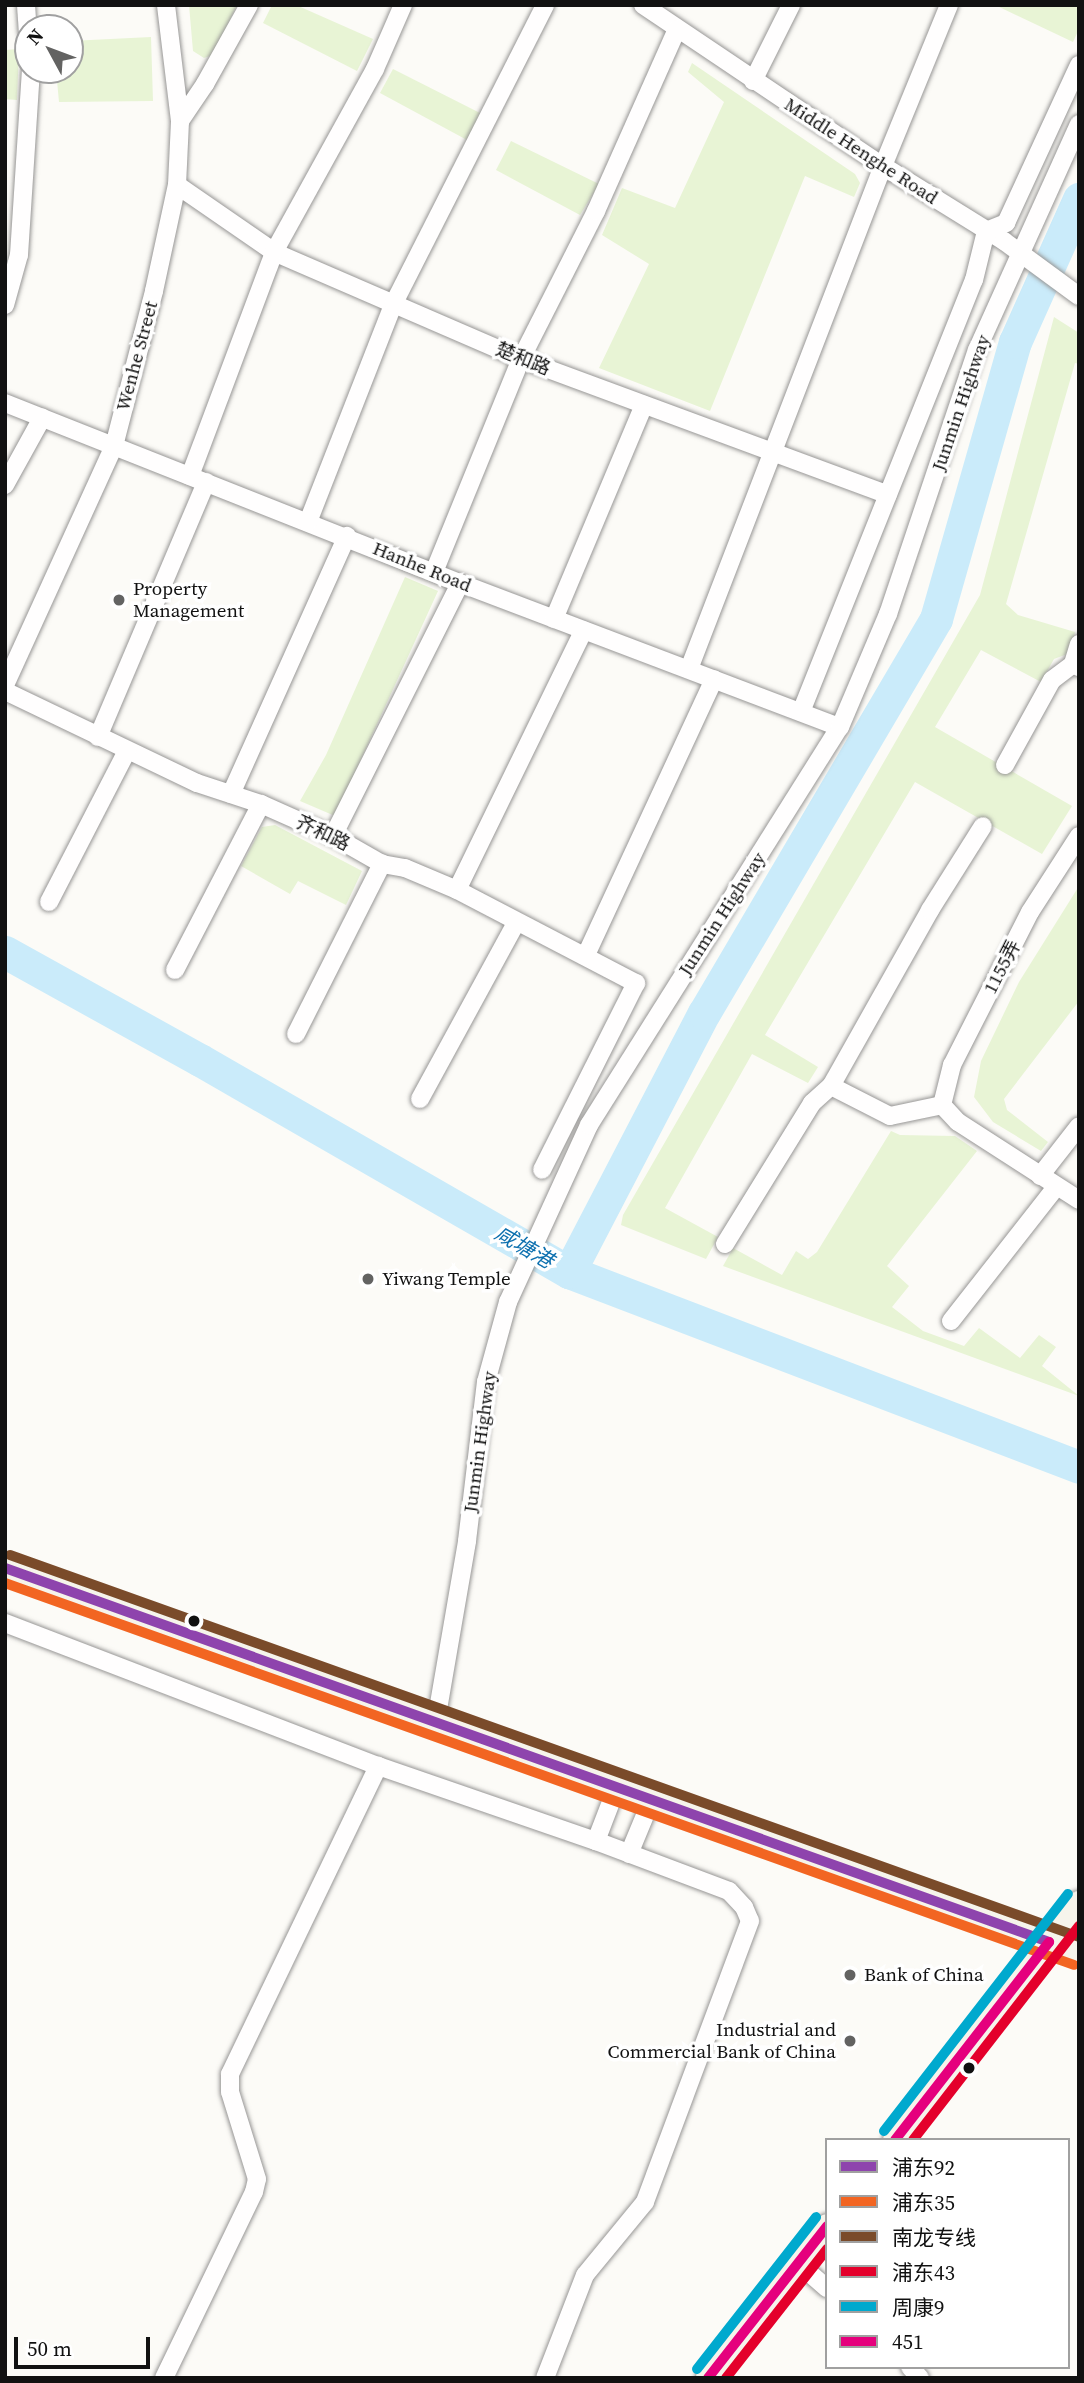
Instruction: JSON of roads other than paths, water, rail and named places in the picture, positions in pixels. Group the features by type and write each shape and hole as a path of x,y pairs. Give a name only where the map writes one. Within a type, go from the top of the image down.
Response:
{"street":[{"name":"Wenhe Street","path":"5,685 114,446 154,291 177,184 180,121 166,5"},
{"path":"180,121 205,84 249,5"},
{"path":"98,737 198,479 274,251 375,69 403,5"},
{"path":"308,522 394,303 545,5"},
{"name":"Middle Henghe Road","path":"643,5 753,81 986,231 1078,296"},
{"path":"753,81 791,5"},
{"path":"689,669 883,166 949,5"},
{"path":"434,572 521,359 596,211 677,29"},
{"path":"800,712 974,280 986,231 1006,223 1079,65"},
{"path":"5,304 19,255 30,84"},
{"name":"Junmin Highway","path":"436,1721 467,1541 486,1382 508,1302 589,1125 840,727 888,614 977,350 1079,124"},
{"name":"楚和路","path":"177,184 274,251 521,359 888,495"},
{"name":"Hanhe Road","path":"5,403 347,536 460,583 840,727"},
{"path":"554,619 644,405"},
{"path":"5,485 42,418"},
{"path":"232,794 347,536"},
{"path":"333,836 460,583"},
{"path":"457,890 584,630"},
{"path":"1005,765 1052,680 1076,665 1079,645"},
{"path":"586,955 714,679"},
{"name":"齐和路","path":"5,691 197,783 261,804 333,836 382,864 405,867 457,890 636,983 542,1170"},
{"path":"49,902 127,751"},
{"path":"175,970 261,804"},
{"path":"725,1244 812,1103 831,1086 930,910 983,826"},
{"name":"1155弄","path":"942,1105 958,1053 1030,912 1079,836"},
{"path":"296,1034 382,864"},
{"path":"420,1099 516,923"},
{"path":"831,1086 890,1116 942,1105 958,1122 1079,1200"},
{"path":"1040,1176 1079,1126"},
{"path":"951,1321 1056,1187"},
{"path":"5,1569 1079,1952"},
{"path":"5,1623 378,1766 596,1841 729,1891 744,1907 750,1921 645,2202 585,2275 545,2378"},
{"path":"164,2378 254,2192 257,2179 230,2092 230,2074 378,1766"},
{"path":"596,1841 616,1789"},
{"path":"629,1854 651,1801"},
{"path":"897,2138 1079,1903"},
{"path":"708,2378 825,2229"},
{"path":"798,2263 825,2286"}],"waterway":[{"path":"569,1272 704,1013 936,619 1015,342 1079,199"},
{"name":"咸塘港","path":"5,952 200,1060 569,1272 1079,1467"}],"place":[{"name":"Property Management","path":"119,600"},
{"name":"Yiwang Temple","path":"368,1279"},
{"name":"Bank of China","path":"850,1975"},
{"name":"Industrial and Commercial Bank of China","path":"850,2041"}]}
